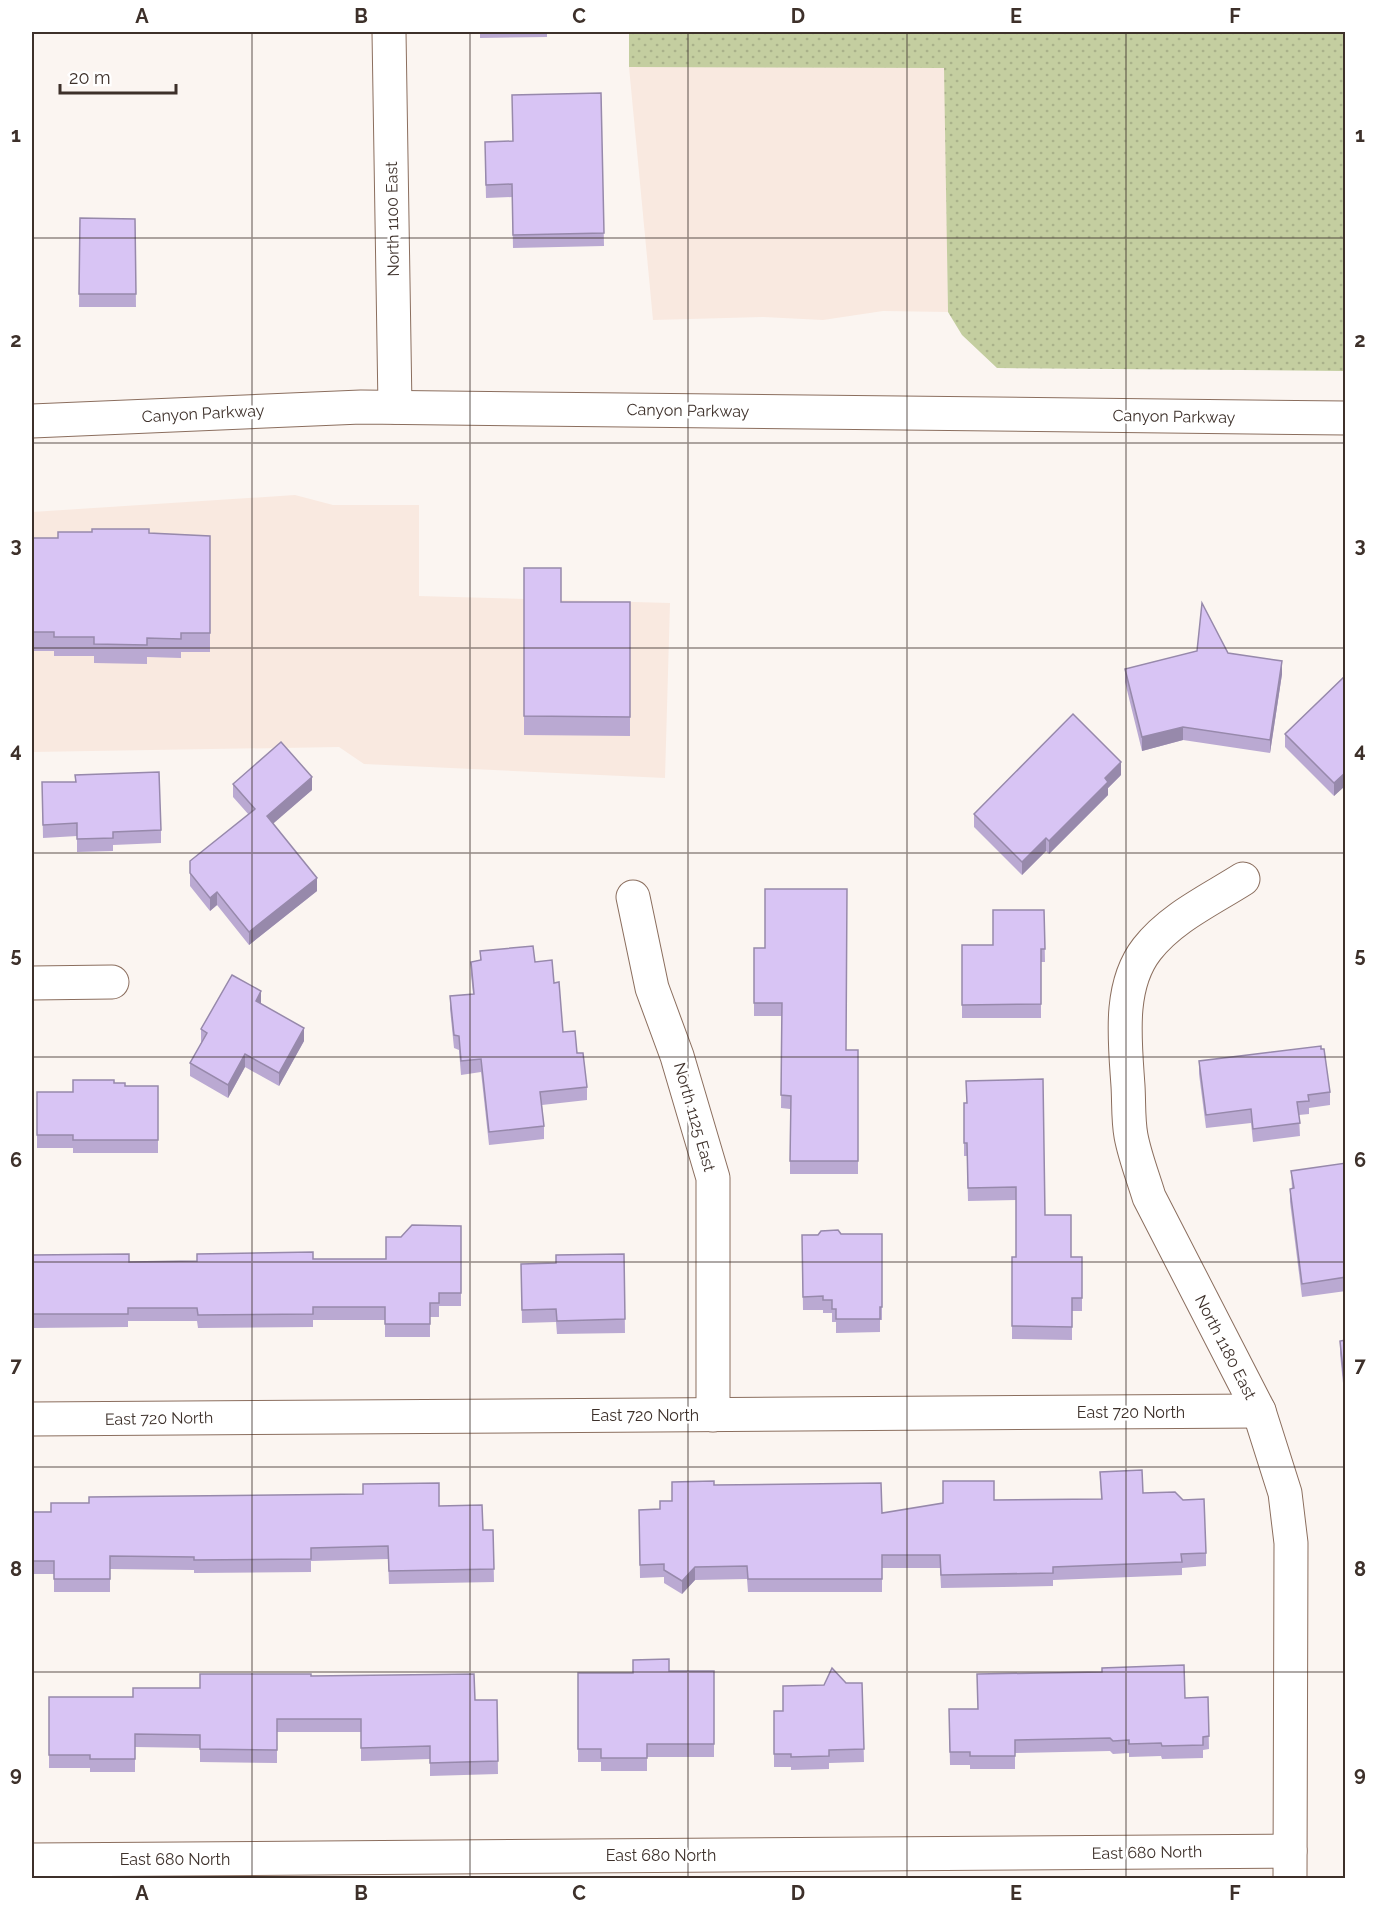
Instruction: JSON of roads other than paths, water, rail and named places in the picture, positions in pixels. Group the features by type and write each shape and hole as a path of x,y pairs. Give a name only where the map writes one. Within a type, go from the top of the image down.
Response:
{"main road":[{"name":"North 1100 East","path":"389,32 395,407"},
{"name":"Canyon Parkway","path":"32,421 309,408 395,407 1346,418"},
{"name":"North 1180 East","path":"1243,879 1165,928 1146,950 1133,971 1128,998 1125,1052 1131,1135 1149,1197 1259,1411 1285,1493 1291,1543 1290,1864"},
{"name":"North 1125 East","path":"633,897 652,988 677,1056 713,1178 713,1414"},
{"path":"32,983 112,982"},
{"name":"East 720 North","path":"32,1419 1259,1411"},
{"name":"East 680 North","path":"32,1860 1290,1864"}]}
